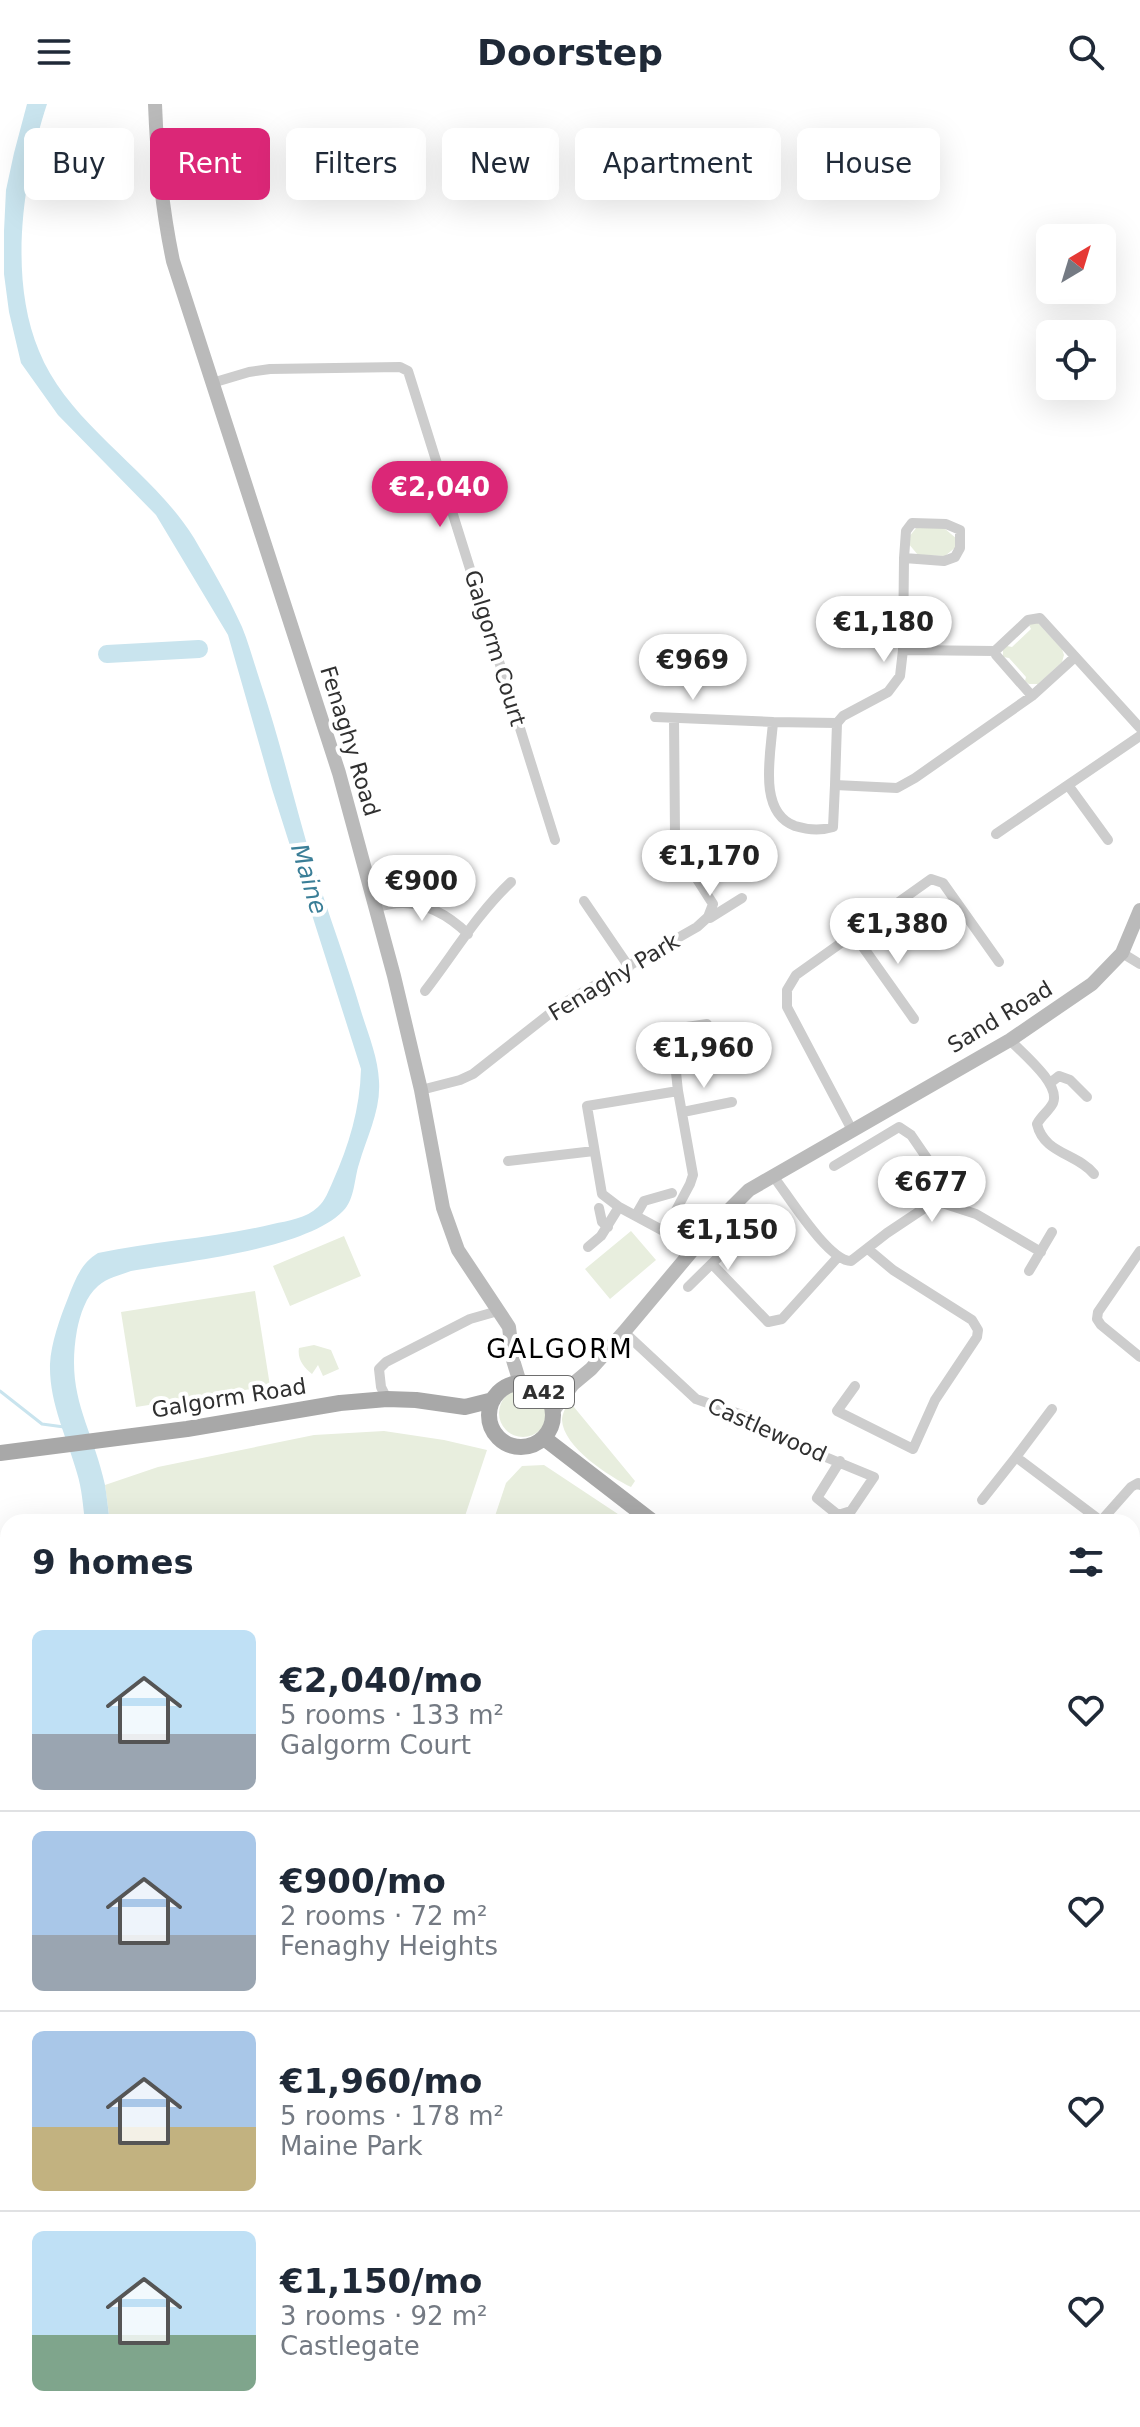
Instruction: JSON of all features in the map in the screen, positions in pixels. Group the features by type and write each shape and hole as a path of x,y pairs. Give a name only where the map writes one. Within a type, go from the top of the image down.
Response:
{"main road":[{"name":"A42","path":"465,1407 499,1438 516,1447 536,1444 544,1438 553,1421 551,1402 538,1387 520,1383 503,1389 493,1400 489,1412 493,1430"},
{"name":"Galgorm Road","path":"0,1453 187,1429 304,1408 387,1399 465,1407 493,1400"},
{"name":"A42","path":"544,1438 643,1514"}],"street":[{"name":"Fenaghy Road","path":"155,104 157,162 170,249 339,773 421,1090 443,1208 458,1250 509,1327 513,1360 520,1383"},
{"name":"Galgorm Court","path":"212,383 270,369 400,367 408,371 555,840"},
{"path":"773,722 770,792 775,807 790,824 813,830 833,827 837,723 843,716 888,692 900,676 903,650 904,558 906,531 912,523 946,524 960,530 960,548 955,557 944,561 904,558"},
{"path":"903,650 996,649 1028,620 1040,618 1140,728"},
{"path":"996,649 996,655 1032,696"},
{"path":"835,785 897,788 1032,696 1075,657"},
{"path":"655,717 837,723"},
{"name":"Fenaghy Park","path":"421,1090 473,1074 562,1004 697,927 708,917 713,904 681,854 675,834 674,718"},
{"path":"996,834 1140,736"},
{"path":"1068,785 1108,840"},
{"path":"852,1130 787,1007 787,990 796,975 931,879 943,883 999,962"},
{"path":"425,991 489,902 511,882"},
{"path":"697,927 742,898"},
{"path":"584,901 629,967"},
{"path":"376,908 388,903 421,904 451,917 468,934"},
{"name":"Sand Road","path":"553,1411 573,1384 624,1332 712,1227 749,1190 1010,1040 1092,984 1122,953 1140,910"},
{"path":"853,933 914,1019"},
{"path":"1122,953 1140,964"},
{"path":"665,1231 693,1175 672,1035 680,1028 707,1024"},
{"path":"1010,1040 1050,1083 1054,1094 1053,1102 1037,1124 1039,1135 1057,1152 1083,1162 1094,1174"},
{"path":"1050,1083 1059,1076 1067,1077 1087,1097"},
{"path":"678,1091 587,1106 602,1194 693,1249"},
{"path":"683,1112 732,1102"},
{"path":"773,1176 810,1227 845,1262 851,1261 933,1200 938,1177 904,1128 894,1128 834,1166"},
{"path":"508,1161 594,1151"},
{"path":"636,1215 644,1201 672,1193"},
{"path":"933,1200 976,1214 1041,1252"},
{"path":"588,1247 608,1227 619,1207"},
{"path":"599,1208 602,1222 608,1227"},
{"path":"688,1287 744,1232"},
{"path":"1029,1271 1052,1232"},
{"path":"855,1386 837,1411 913,1449 935,1400 977,1337 978,1330 972,1320 893,1270 868,1249"},
{"path":"1140,1251 1098,1312 1097,1319 1140,1357"},
{"path":"712,1264 768,1322 782,1319 838,1257"},
{"path":"387,1399 379,1379 379,1369 386,1362 470,1319 498,1311"},
{"name":"Castlewood","path":"624,1332 696,1399 751,1418 794,1444 874,1477 851,1511 841,1514"},
{"path":"538,1387 573,1384"},
{"path":"982,1500 1052,1409"},
{"path":"1016,1457 1091,1514"},
{"name":"Castlewood","path":"837,1514 817,1498 840,1461"},
{"path":"1106,1514 1131,1487 1140,1485"}],"green space":[{"path":"917,527 944,528 957,539 957,546 945,556 918,555 908,543 908,538"},
{"path":"1037,622 1064,655 1062,662 1038,684 1025,681 1026,677 1009,658 1003,657 1003,650 1007,646 1012,647 1031,629 1029,625"},
{"path":"631,1231 656,1260 610,1299 585,1269"},
{"path":"344,1236 361,1276 290,1306 273,1266"},
{"path":"255,1291 270,1386 136,1407 121,1312"},
{"path":"314,1345 331,1350 339,1369 323,1376 318,1365 312,1374 309,1372 300,1359 299,1348"},
{"path":"523,1389 532,1390 540,1396 546,1404 546,1422 540,1430 532,1436 523,1437 514,1436 506,1430 500,1422 499,1413 500,1404 506,1396 514,1390"},
{"path":"569,1401 635,1481 631,1487 600,1469 570,1440 562,1420"},
{"path":"384,1431 487,1450 466,1514 109,1514 105,1485 158,1467 314,1435"},
{"path":"544,1465 618,1514 496,1514 506,1483 522,1466"}],"water":[{"name":"Maine","path":"27,104 47,104 40,128 24,128 25,200 22,260 29,322 52,377 90,424 176,513 207,560 242,627 275,728 314,868 372,1046 379,1081 376,1113 350,1201 343,1211 325,1224 273,1244 131,1271 105,1281 90,1295 77,1330 74,1374 100,1464 109,1514 84,1514 79,1479 55,1406 50,1378 54,1339 79,1272 98,1253 251,1229 313,1211 327,1195 349,1140 356,1113 361,1069 272,789 228,635 156,515 58,415 21,363 4,274 6,190"}],"waterway":[{"path":"107,654 199,649"},
{"path":"0,1391 42,1424 64,1427"}],"district":[{"name":"GALGORM","path":"560,1349"}]}
